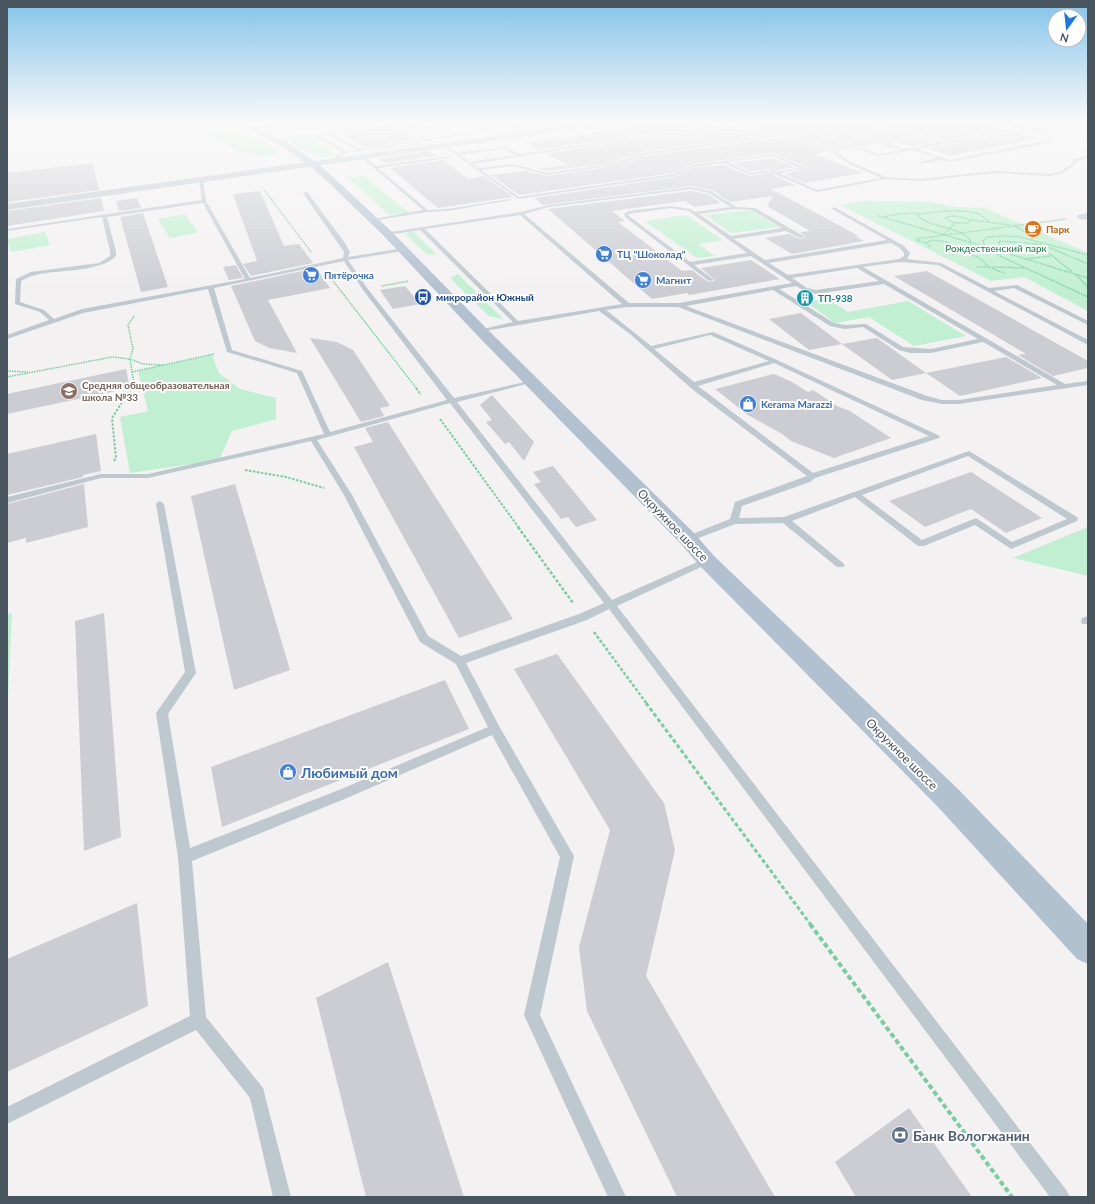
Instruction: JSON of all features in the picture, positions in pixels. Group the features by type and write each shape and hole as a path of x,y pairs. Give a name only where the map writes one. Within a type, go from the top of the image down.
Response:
{"main road":[{"name":"Окружное шоссе","path":"330,179 387,233 481,331 688,539 707,561 966,816 1052,907 1088,948"}],"street":[{"path":"7,207 207,179"}],"lane":[{"path":"389,179 427,211"},
{"path":"491,179 518,198 646,179"},
{"path":"789,179 817,191 880,179"},
{"path":"906,179 928,179"},
{"path":"201,180 204,200 248,280"},
{"path":"387,233 521,213 549,206 691,188 708,190 735,208"},
{"path":"306,192 342,243 347,252 345,259 365,289 611,605 1061,1197"},
{"path":"374,220 510,200 504,196"},
{"path":"7,230 204,200"},
{"path":"711,280 627,217 626,210 671,207 690,210 805,289 816,292 886,282"},
{"path":"695,213 735,208 753,209 802,238"},
{"path":"834,208 902,247 907,253 906,257 900,260"},
{"path":"521,213 627,305"},
{"path":"53,321 42,311 17,303 18,280 31,274 100,264 109,260 114,256 104,215"},
{"path":"421,228 517,323"},
{"path":"730,238 788,229"},
{"path":"764,262 892,241"},
{"path":"7,337 82,311 402,249"},
{"path":"689,264 752,254"},
{"path":"788,277 900,260 939,264 1088,343"},
{"path":"859,267 1065,387"},
{"path":"481,331 517,323 600,309 627,305 679,305 797,284"},
{"path":"210,286 229,351 300,372 328,435"},
{"path":"989,290 1015,286 1088,323"},
{"path":"774,288 832,325 845,327 864,325 901,349 908,351 921,352 984,340"},
{"path":"723,289 733,296"},
{"path":"679,305 910,392 942,402 959,402 1088,384"},
{"path":"600,309 650,348 693,385 812,476"},
{"path":"650,348 711,333 776,361 936,436 812,476 807,480 738,504 734,521"},
{"path":"693,385 776,361"},
{"path":"7,500 101,476 148,476 328,435 430,406 532,381"},
{"path":"313,438 348,495 424,639 460,661 567,856 532,1015 617,1197"},
{"path":"688,539 734,521 785,520 856,494 969,453 1074,519 1012,546 976,521 921,544 856,494"},
{"path":"160,504 191,673 162,713 185,857 198,1020 257,1094 282,1197"},
{"path":"785,520 840,565"},
{"path":"460,661 583,618 707,561"},
{"path":"185,857 343,794 496,729"},
{"path":"7,1116 198,1020"}],"path":[{"path":"259,184 430,406 583,618 1012,1197"},
{"path":"884,217 897,214 927,212 975,213 981,214 989,222"},
{"path":"919,213 917,215 918,218 962,233 969,237 971,241 969,247 952,254 954,257"},
{"path":"877,215 1088,278"},
{"path":"970,220 970,222 964,224 955,223 948,221 946,217 960,216 970,220 1014,226 1040,245 1075,274 1088,287"},
{"path":"934,249 926,243 914,239 1085,216"},
{"path":"943,235 948,228 955,223"},
{"path":"1088,264 1026,238 1001,235 987,237 984,239 983,243 986,247 1088,297"},
{"path":"927,238 949,243 957,251 978,257 990,268 1003,272 1005,275 1003,276"},
{"path":"926,243 932,240"},
{"path":"991,249 1000,248 999,241 1001,241 1068,249 1088,256"},
{"path":"999,251 1018,247 1040,245"},
{"path":"1022,258 1026,259 1052,256"},
{"path":"990,268 1027,268"},
{"path":"342,293 430,277"},
{"path":"101,476 116,458 112,418 134,384 130,359 133,349 128,324 134,316 148,307 145,299"},
{"path":"132,372 229,351"},
{"path":"7,377 112,357 130,359 144,364 163,366"},
{"path":"7,371 34,372"},
{"path":"241,470 286,477 348,495"}],"green space":[{"path":"349,179 368,179 405,210 412,211 404,214 389,215"},
{"name":"Рождественский парк","path":"865,201 930,202 957,207 985,208 1088,253 1088,311 1024,277 991,281 840,205"},
{"path":"751,210 779,227 731,233 705,215"},
{"path":"185,214 198,233 170,238 158,219"},
{"path":"686,215 723,240 698,244 715,256 697,258 645,221"},
{"path":"412,230 436,254 428,255 407,236 406,234"},
{"path":"45,232 50,245 11,252 7,239"},
{"path":"458,274 503,319 489,316 452,280 451,278"},
{"path":"828,299 848,312 908,301 966,336 914,346 869,317 835,323 806,302"},
{"path":"212,355 219,373 240,389 276,398 276,419 232,431 219,460 130,473 120,417 148,411 138,371"},
{"path":"1088,527 1088,576 1013,558"},
{"path":"12,613 7,721 7,615"}],"building":[{"path":"7,179 97,179 99,190 7,202"},
{"path":"403,179 488,179 513,197 438,208"},
{"path":"497,179 630,179 519,195"},
{"path":"660,179 782,179 795,185 771,189 859,236 855,236 864,241 792,254 765,238 789,234 800,239 806,237 800,232 810,231 767,206 773,196 730,202 712,190 691,186 543,205 535,198"},
{"path":"797,179 827,179 805,183"},
{"path":"260,191 284,246 299,244 313,263 251,276 243,264 257,261 233,194"},
{"path":"691,191 707,194 721,203 694,207 685,201 612,211 625,221 618,222 682,271 692,270 708,282 715,280 701,268 751,260 780,279 689,295 687,293 652,299 548,209"},
{"path":"101,198 104,211 7,226 7,211"},
{"path":"137,198 141,208 119,211 116,201"},
{"path":"143,213 168,287 141,292 120,217"},
{"path":"236,265 243,278 229,280 223,267"},
{"path":"316,268 330,288 268,300 297,353 269,348 255,341 231,286"},
{"path":"927,271 1088,361 1088,368 1053,376 1018,355 1026,354 894,276"},
{"path":"405,286 420,304 393,309 380,290"},
{"path":"801,313 842,344 809,350 769,319"},
{"path":"310,338 337,342 353,350 390,406 380,408 384,416 361,422"},
{"path":"877,338 926,373 892,380 842,344"},
{"path":"1006,357 1042,378 960,396 926,373"},
{"name":"Средняя общеобразовательная школа №33","path":"126,369 130,388 7,414 7,394"},
{"path":"774,374 792,382 808,392 813,390 837,406 850,411 891,438 834,458 791,441 782,434 748,415 715,389"},
{"path":"492,395 534,442 524,461 509,442 505,444 486,422 492,420 480,405"},
{"path":"388,422 513,619 459,638 354,447 373,442 365,428"},
{"path":"96,434 101,471 83,475 83,477 7,495 7,454"},
{"path":"553,466 597,520 576,527 568,517 561,519 534,484 541,482 533,472"},
{"path":"971,472 1042,518 1006,533 971,509 925,527 889,501"},
{"path":"84,484 88,527 26,543 26,538 7,543 7,504"},
{"path":"235,484 290,670 234,690 191,496"},
{"path":"104,613 121,837 84,851 75,621"},
{"path":"557,654 664,803 675,850 646,976 775,1197 677,1197 587,1011 579,947 610,830 514,669"},
{"path":"445,680 469,729 222,827 211,767"},
{"path":"137,903 148,1006 7,1072 7,959"},
{"path":"388,962 464,1197 366,1197 316,998"},
{"name":"Банк Вологжанин","path":"909,1108 972,1197 856,1197 835,1162"}],"place":[{"name":"Парк","path":"1033,229"},
{"name":"ТЦ \"Шоколад\"","path":"604,254"},
{"name":"Пятёрочка","path":"311,275"},
{"name":"Магнит","path":"643,280"},
{"name":"микрорайон Южный","path":"423,297"},
{"name":"ТП-938","path":"805,298"},
{"name":"Средняя общеобразовательная школа №33","path":"69,391"},
{"name":"Kerama Marazzi","path":"748,404"},
{"name":"Любимый дом","path":"288,772"},
{"name":"Банк Вологжанин","path":"900,1135"}]}
